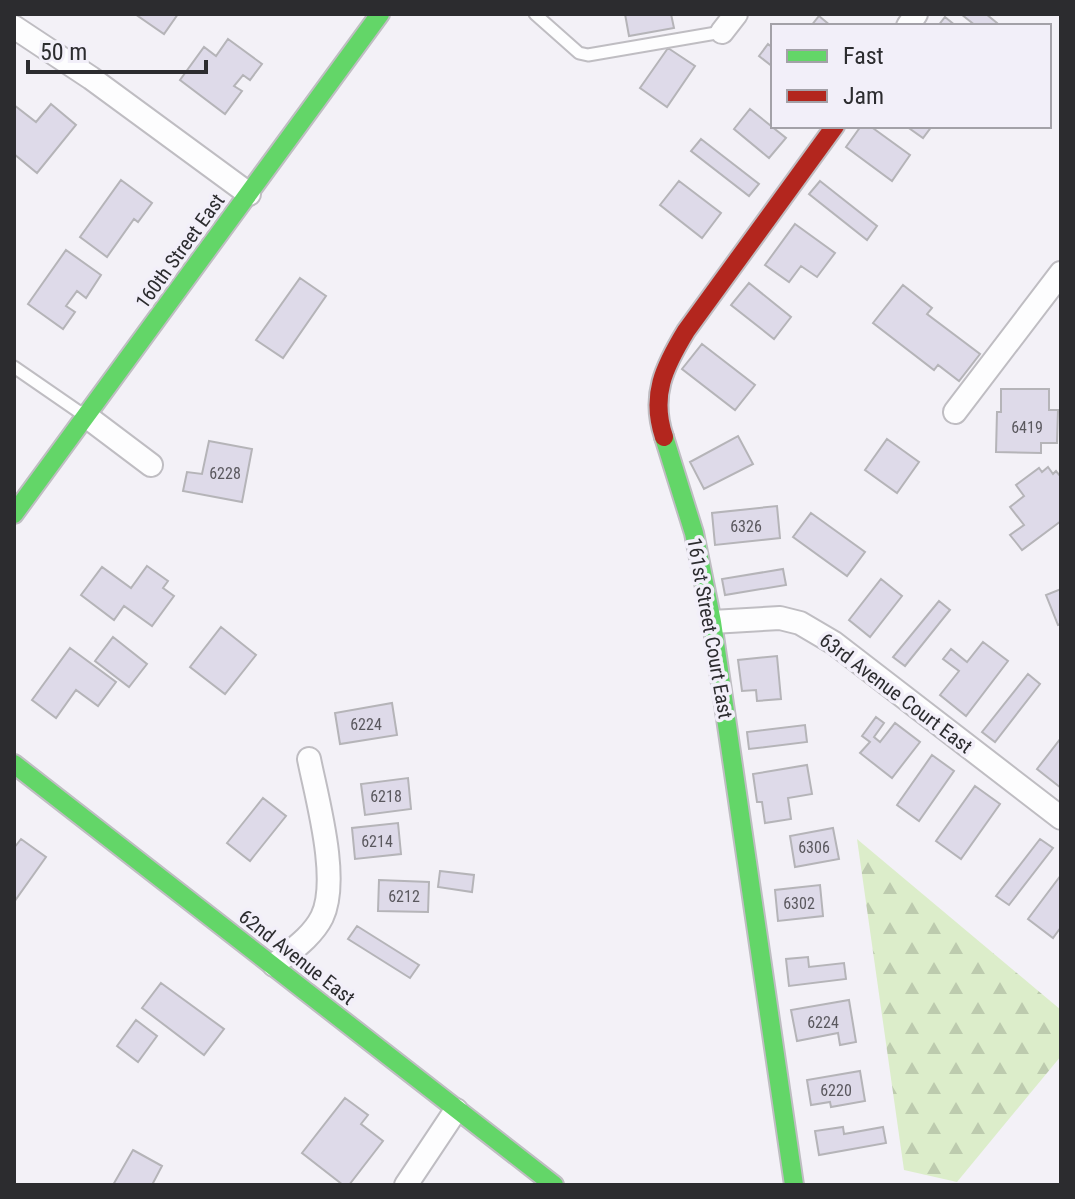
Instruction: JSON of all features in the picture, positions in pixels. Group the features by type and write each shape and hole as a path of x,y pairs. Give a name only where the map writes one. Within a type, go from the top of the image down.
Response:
{"street":[{"name":"160th Street East","path":"14,514 380,14"},
{"path":"14,27 91,78 249,194"},
{"name":"161st Street Court East","path":"794,1185 712,622 694,533 657,417 658,396 671,356 686,331 834,128"},
{"path":"955,412 1061,273"},
{"path":"86,416 151,465"},
{"name":"63rd Avenue Court East","path":"712,622 780,618 800,623 834,643 1061,818"},
{"path":"274,965 309,936 322,917 329,897 328,866 309,759"},
{"name":"62nd Avenue East","path":"14,764 554,1185"},
{"path":"406,1185 456,1110"}],"lane":[{"path":"535,14 579,53 588,55 729,23"},
{"path":"14,367 86,416"}],"green space":[{"path":"857,839 1061,1010 1061,1056 957,1182 904,1170"}],"building":[{"path":"135,14 178,14 164,34"},
{"path":"625,14 671,14 674,28 629,36"},
{"path":"961,14 986,14 997,23 996,24 974,24"},
{"path":"819,16 829,24 813,24"},
{"path":"945,17 954,24 940,24"},
{"path":"228,39 262,64 250,80 243,75 234,86 242,91 225,114 180,80 204,47 216,56"},
{"path":"768,44 771,46 771,65 759,56"},
{"path":"668,48 695,66 667,107 640,88"},
{"path":"51,104 76,125 37,173 14,154 14,105 36,122"},
{"path":"750,109 786,138 769,158 734,129"},
{"path":"860,128 873,128 910,155 892,181 846,147"},
{"path":"909,128 930,128 923,138"},
{"path":"701,139 759,184 749,196 691,151"},
{"path":"121,180 152,203 138,222 134,219 107,257 80,237"},
{"path":"679,181 721,213 702,238 660,205"},
{"path":"820,181 877,226 867,240 809,194"},
{"path":"795,224 835,253 817,277 801,266 789,282 765,265"},
{"path":"66,250 101,275 86,298 77,291 66,306 75,312 63,329 28,304"},
{"path":"300,278 326,296 283,358 256,340"},
{"path":"749,283 791,317 774,339 731,305"},
{"path":"903,285 932,308 927,314 980,354 959,381 938,365 934,370 873,323"},
{"path":"702,344 755,385 735,410 682,369"},
{"path":"1001,389 1049,389 1049,410 1058,410 1057,443 1041,443 1041,453 996,452"},
{"path":"738,436 753,464 704,489 690,462"},
{"path":"887,439 919,462 897,493 865,470"},
{"path":"209,441 252,449 242,502 183,491 187,472 202,474"},
{"path":"1048,467 1053,474 1056,471 1061,477 1061,521 1022,550 1010,535 1024,525 1010,507 1024,496 1016,485 1039,468 1042,472"},
{"path":"777,506 780,538 715,545 712,513"},
{"path":"811,513 865,552 847,576 793,537"},
{"path":"147,566 168,581 163,588 174,596 152,626 124,606 114,620 81,595 102,567 131,588"},
{"path":"783,569 786,585 725,595 722,579"},
{"path":"881,579 902,596 870,637 849,620"},
{"path":"1061,589 1061,624 1058,625 1046,595"},
{"path":"939,601 950,610 905,666 893,657"},
{"path":"221,627 256,655 225,694 190,667"},
{"path":"113,637 147,664 129,687 95,661"},
{"path":"983,642 1008,661 966,716 940,695 959,671 943,659 951,649 967,662"},
{"path":"70,648 116,682 98,706 76,690 56,718 32,700"},
{"path":"777,656 781,699 757,701 756,690 742,691 738,660"},
{"path":"1028,674 1040,684 995,742 982,732"},
{"path":"392,703 397,735 340,744 335,713"},
{"path":"876,717 884,723 874,737 880,742 895,723 920,742 892,778 860,753 870,742 862,736"},
{"path":"805,725 807,742 749,749 747,732"},
{"path":"1061,738 1061,788 1037,769"},
{"path":"932,755 954,771 919,821 897,805"},
{"path":"807,765 812,794 788,798 791,819 765,823 762,802 757,802 753,774"},
{"path":"408,778 411,809 365,815 361,784"},
{"path":"975,786 1000,804 961,859 936,841"},
{"path":"263,798 286,816 250,861 227,843"},
{"path":"398,823 401,854 355,859 352,828"},
{"path":"833,828 839,859 795,867 790,836"},
{"path":"21,839 46,857 14,902 14,848"},
{"path":"1040,839 1053,848 1009,905 996,896"},
{"path":"440,871 474,875 472,892 438,887"},
{"path":"1061,875 1061,927 1053,938 1028,919"},
{"path":"379,880 429,882 428,912 378,911"},
{"path":"820,885 823,916 778,921 775,890"},
{"path":"357,926 419,965 410,978 348,939"},
{"path":"808,957 809,967 844,963 846,979 789,986 786,959"},
{"path":"161,983 224,1029 204,1055 142,1008"},
{"path":"849,1000 856,1042 840,1045 838,1033 797,1041 791,1010"},
{"path":"136,1020 157,1036 138,1062 117,1046"},
{"path":"860,1071 865,1101 831,1107 830,1102 811,1105 807,1080"},
{"path":"345,1098 368,1115 361,1124 383,1141 349,1185 343,1185 302,1153"},
{"path":"843,1127 844,1134 883,1127 886,1143 819,1155 815,1131"},
{"path":"133,1150 162,1166 152,1185 113,1185"}],"traffic: fast":[{"path":"14,514 380,14"},
{"path":"664,437 694,533 712,622 794,1185"},
{"path":"14,764 554,1185"}],"traffic: jam":[{"path":"664,437 658,408 659,395 678,344 834,128"}]}
